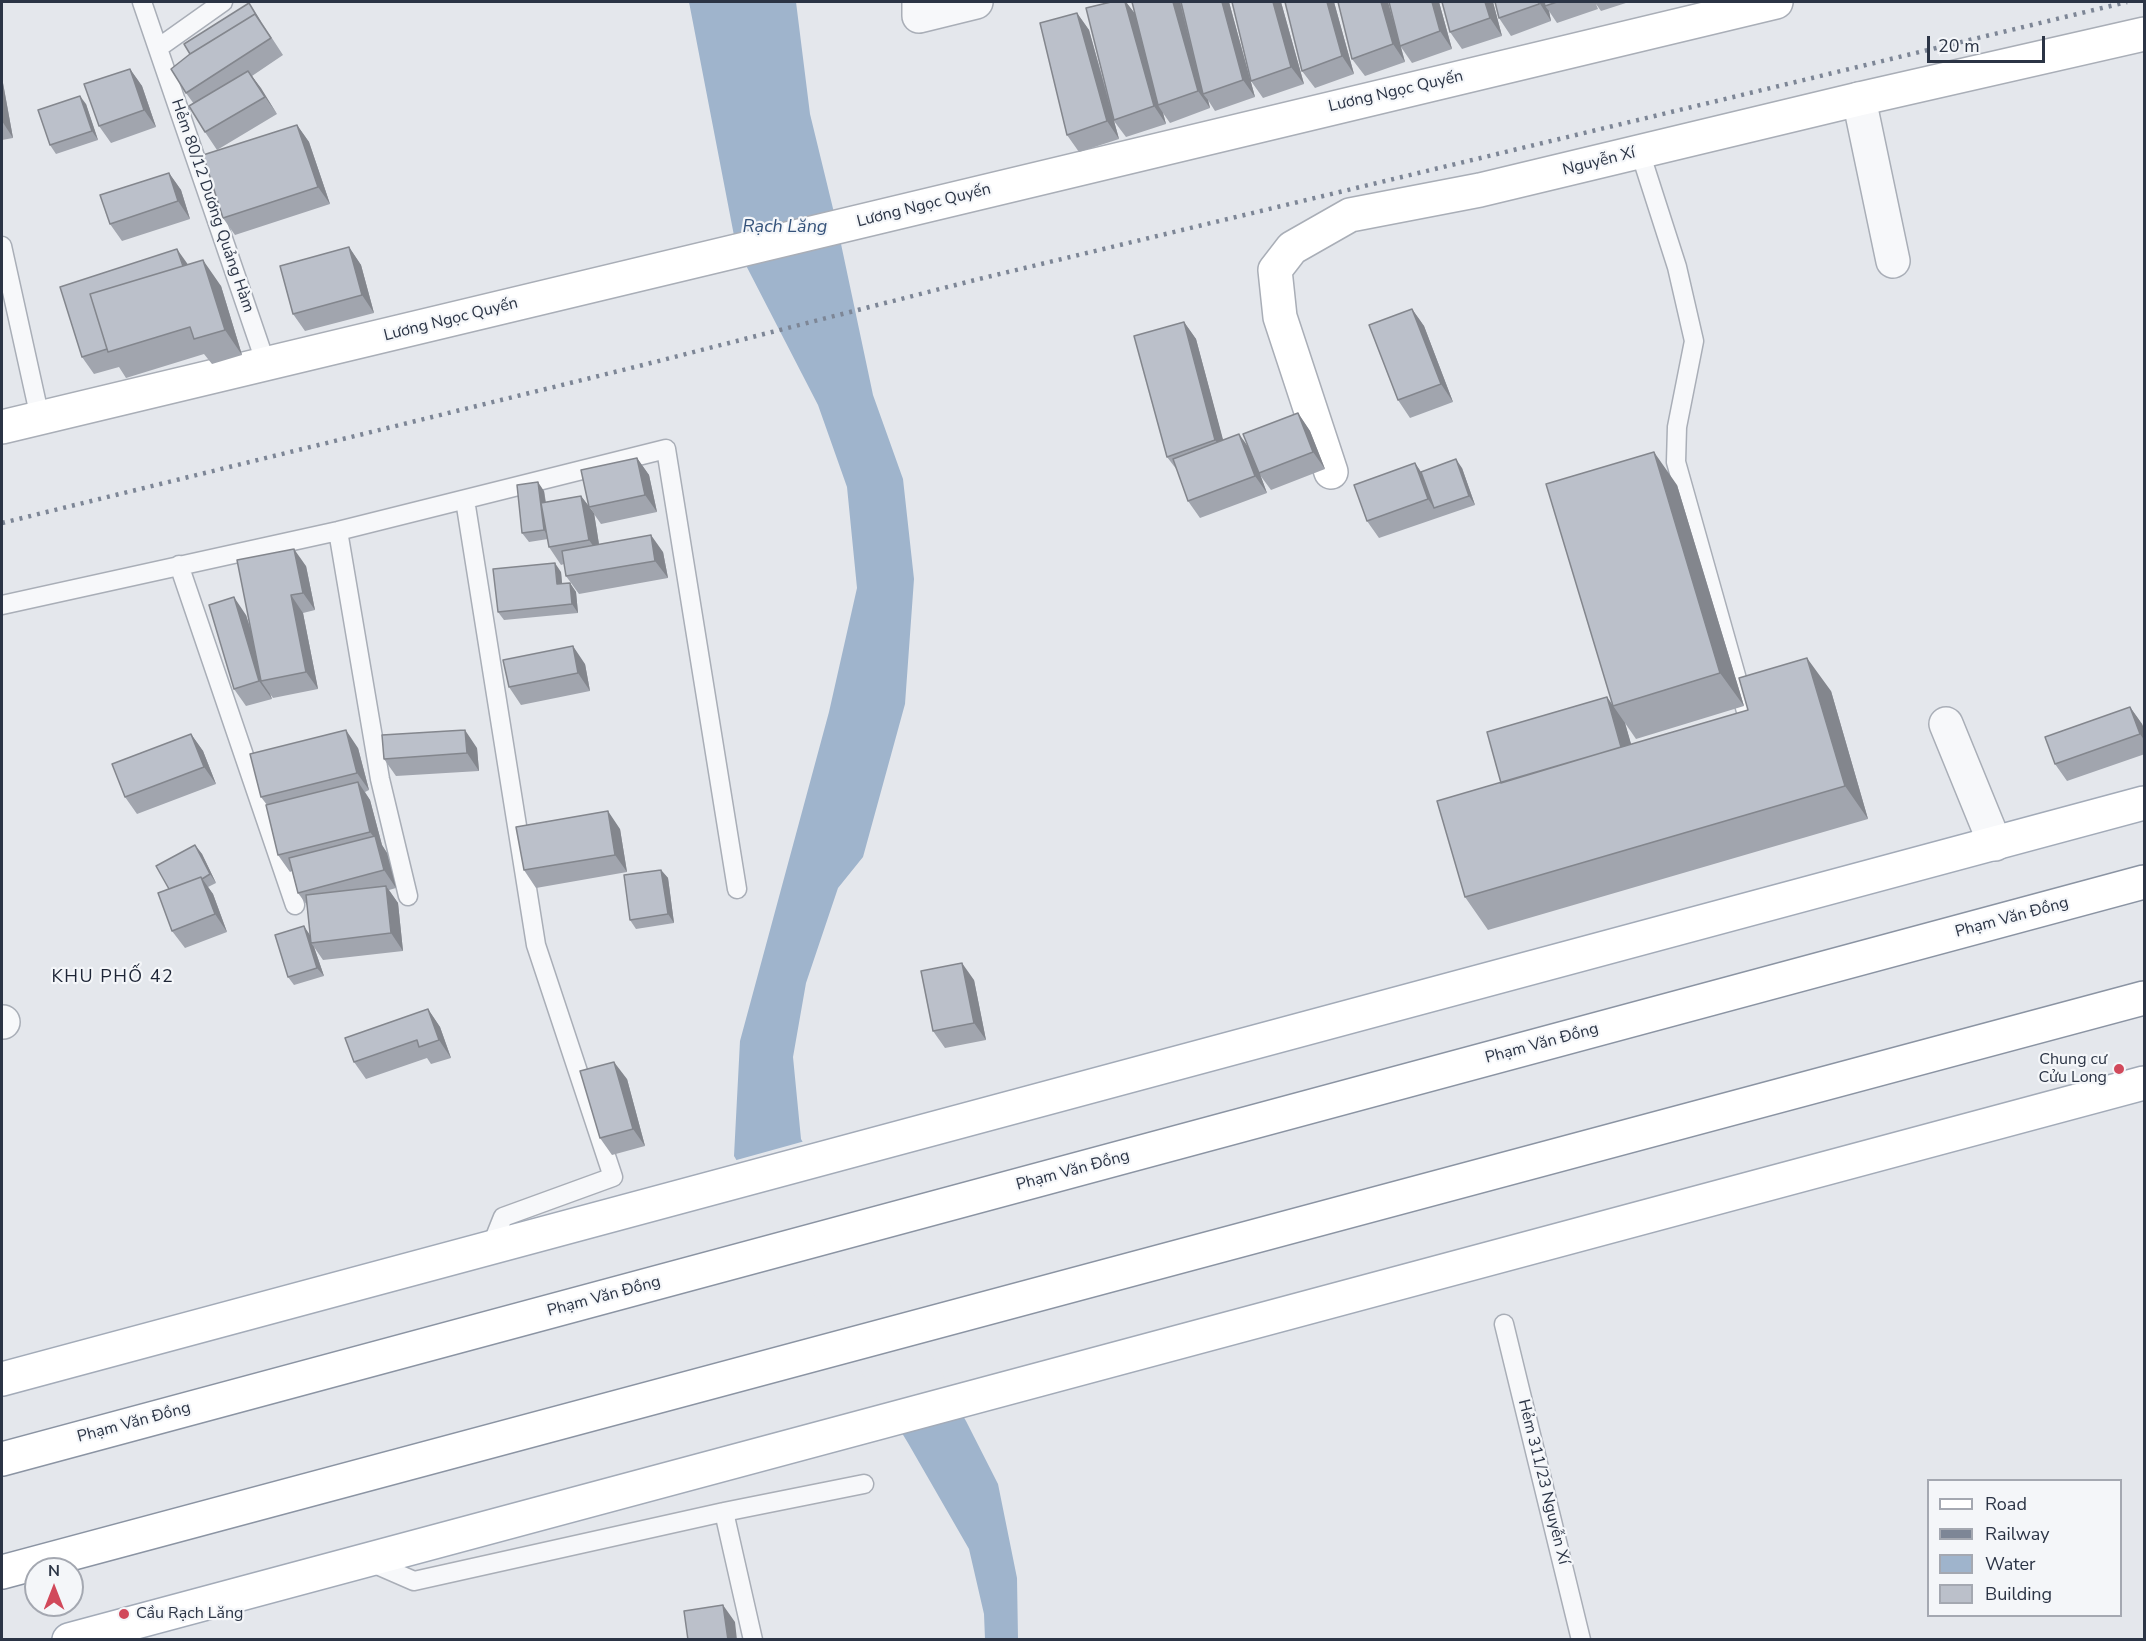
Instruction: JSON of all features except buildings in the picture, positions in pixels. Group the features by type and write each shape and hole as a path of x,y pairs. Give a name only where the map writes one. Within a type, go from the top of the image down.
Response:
{"main road":[{"name":"Lương Ngọc Quyến","path":"2,428 943,200 1776,2"},
{"name":"Nguyễn Xí","path":"1331,472 1280,317 1275,270 1292,248 1350,215 1480,190 1859,99 2145,34"},
{"path":"2,1379 2145,803"},
{"name":"Phạm Văn Đồng","path":"2,1459 2145,882"},
{"path":"2,1572 2145,998"},
{"path":"69,1640 97,1635 366,1560 2145,1083"}],"street":[{"path":"919,9 976,2"},
{"path":"1859,99 1893,261"},
{"path":"1946,724 1995,844"}],"lane":[{"name":"Hẻm 80/12 Dương Quảng Hàm","path":"142,2 266,364"},
{"path":"158,48 224,2"},
{"path":"1640,152 1677,267 1694,341 1677,427 1676,462 1751,729"},
{"path":"2,246 40,418"},
{"path":"2,604 338,531 666,449 737,889"},
{"path":"465,500 536,945 613,1176 503,1217 505,1244"},
{"path":"338,531 380,779 408,896"},
{"path":"179,565 295,905"},
{"name":"Hẻm 311/23 Nguyễn Xí","path":"1504,1324 1581,1640"},
{"path":"366,1560 414,1581 724,1512 864,1484"},
{"path":"724,1512 753,1640"}],"water":[{"name":"Rạch Lăng","path":"689,2 796,2 810,114 837,225 873,395 903,479 914,579 905,704 863,857 838,888 806,983 793,1057 801,1139 966,1421 998,1484 1017,1578 1018,1639 985,1639 984,1614 969,1549 908,1443 734,1156 740,1041 829,712 857,588 847,487 818,405 736,246"}],"pier":[{"path":"805,1141 967,1416 899,1434 733,1161"}],"railway":[{"path":"2,523 639,366 979,279 2127,2"}],"place":[{"name":"Chung cư Cửu Long","path":"2119,1069"},
{"name":"Cầu Rạch Lăng","path":"124,1614"}],"district":[{"name":"KHU PHỐ 42","path":"113,978"}]}
